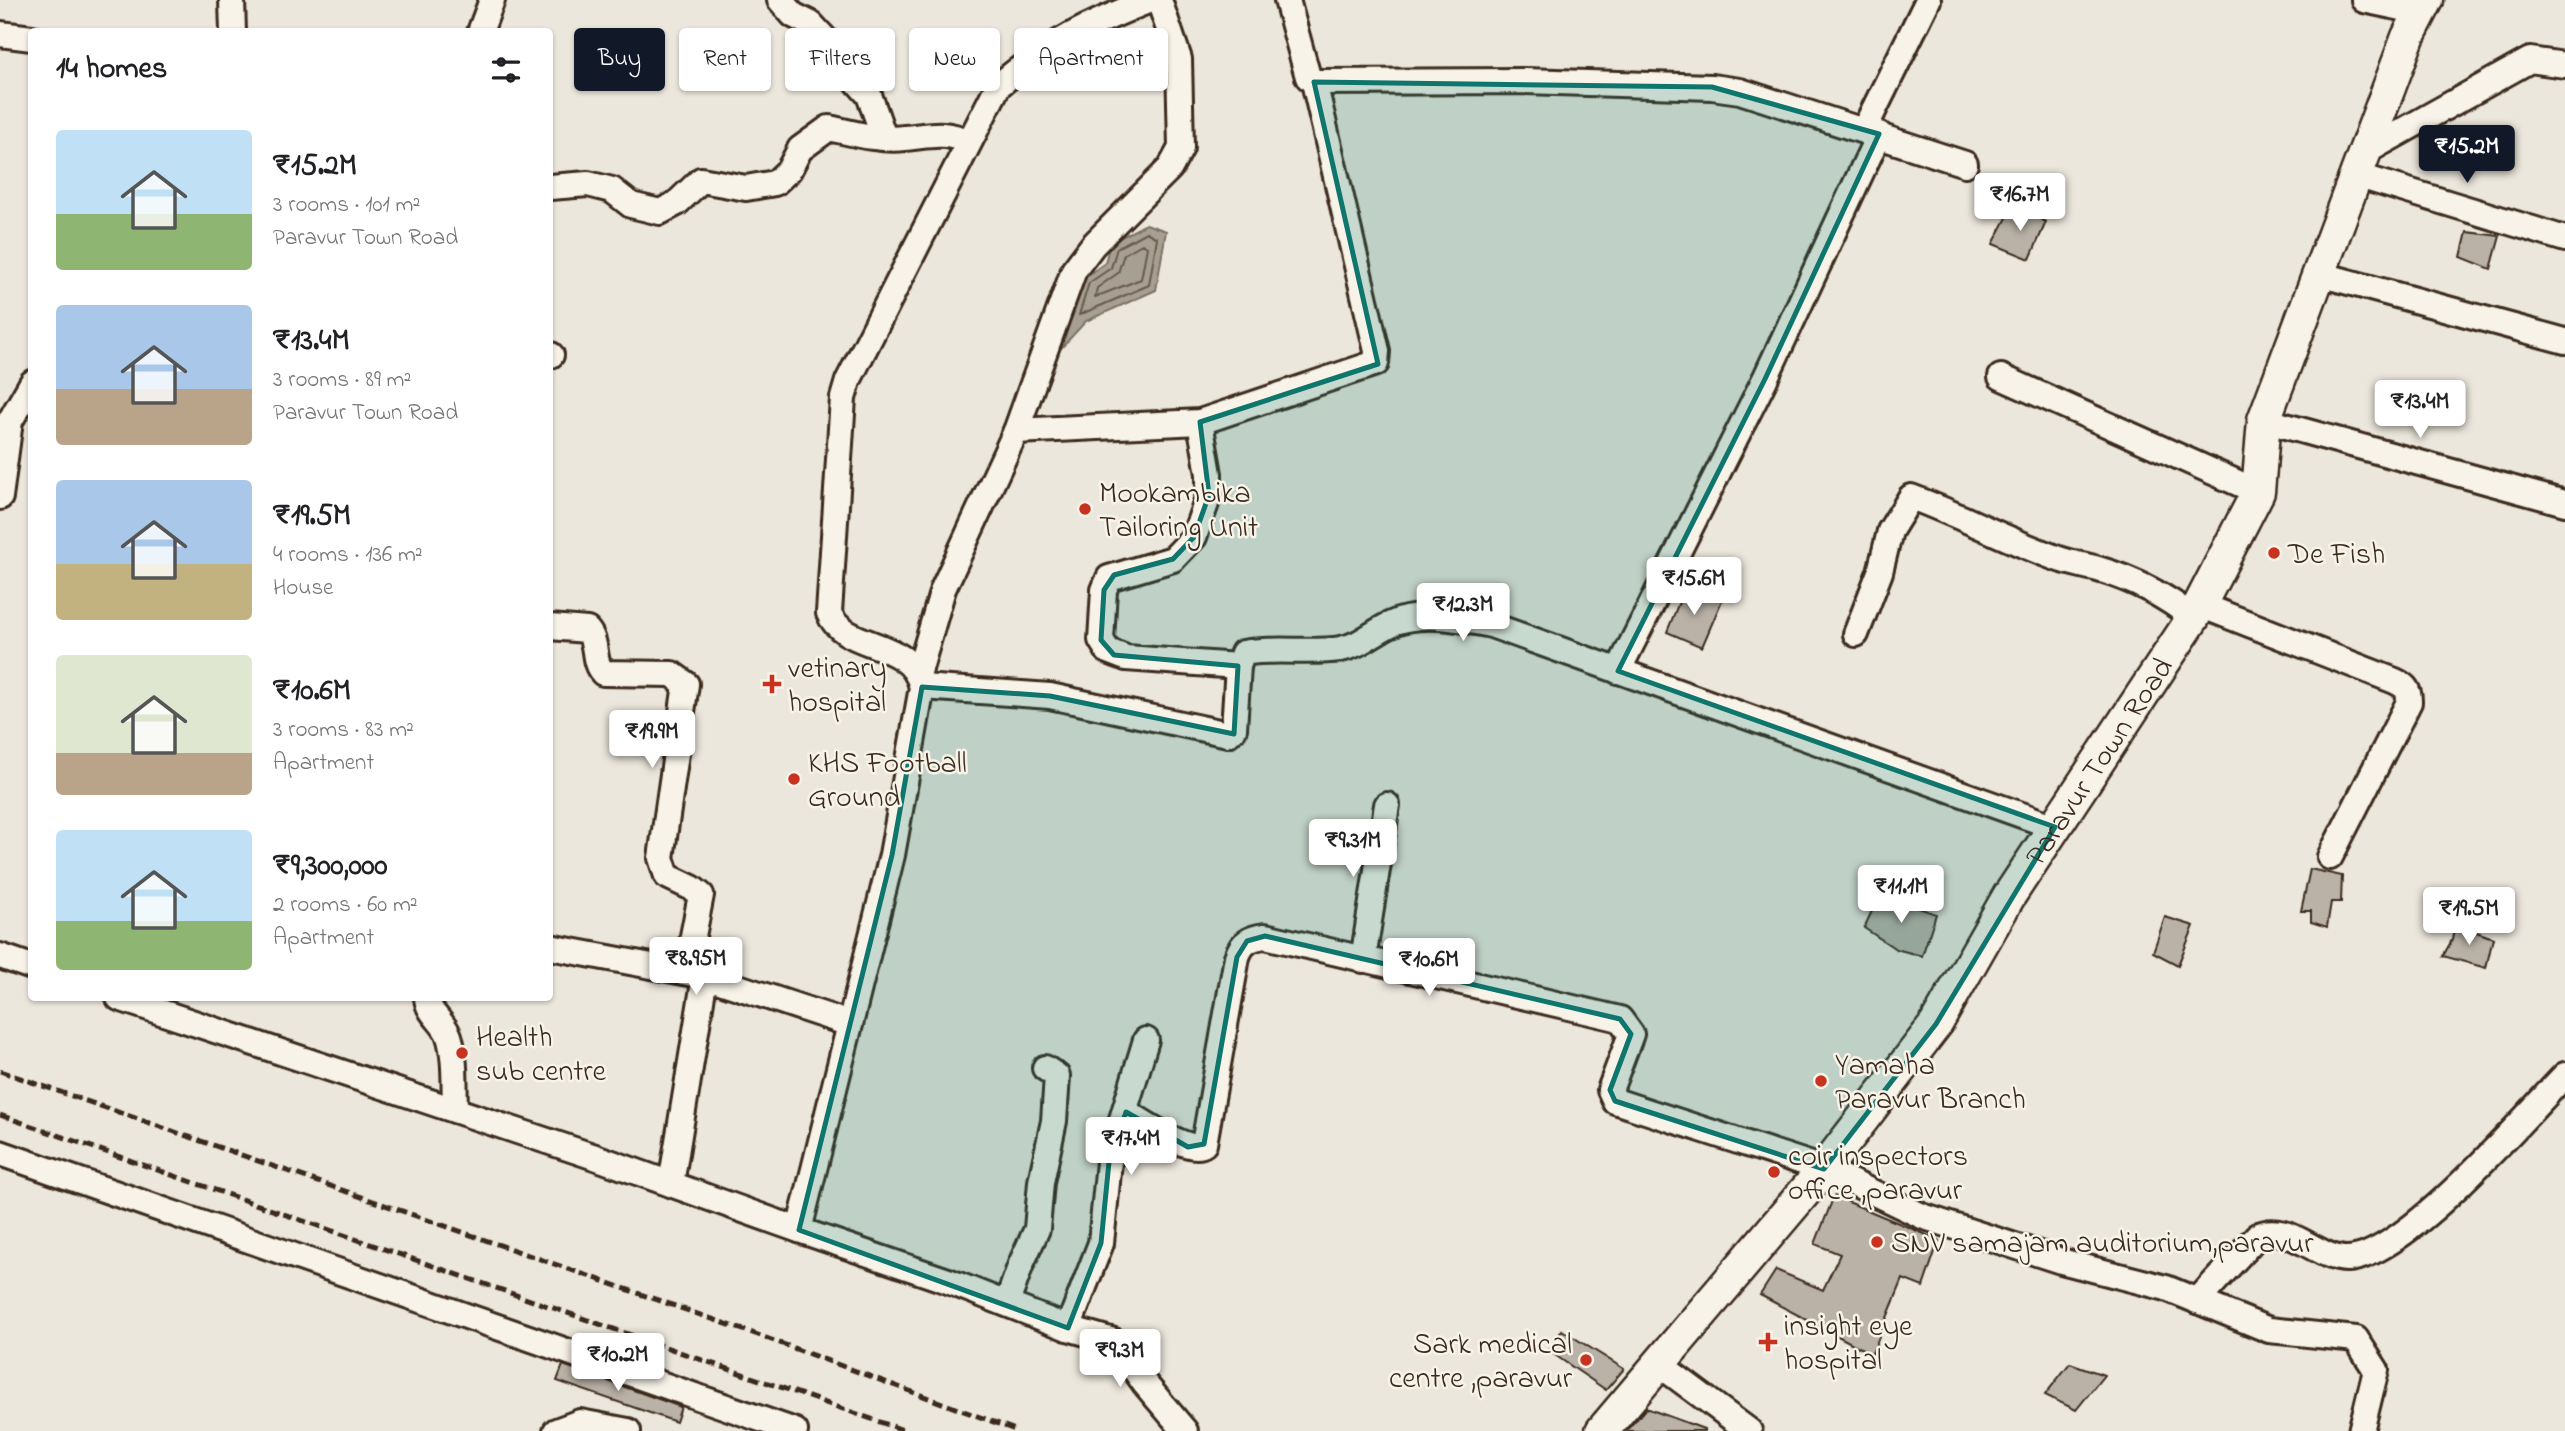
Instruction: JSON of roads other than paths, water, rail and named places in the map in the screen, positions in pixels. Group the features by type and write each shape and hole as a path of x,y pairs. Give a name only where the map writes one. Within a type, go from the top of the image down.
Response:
{"main road":[{"name":"Paravur Town Road","path":"1602,1431 1824,1169 1936,1024 2009,896 2196,611 2258,492 2264,420 2408,37 2424,6"}],"street":[{"path":"232,0 233,28"},
{"path":"482,28 492,0"},
{"path":"780,0 793,15 811,24 836,51 844,67 869,95 884,137"},
{"path":"920,680 908,660 846,631 831,619 829,613 843,398 848,381 935,216 968,142 998,86 1026,62 1083,27 1150,0"},
{"path":"799,1230 892,855 920,680 943,589 1016,430 1074,270 1093,245 1170,167 1181,148 1179,59 1159,0"},
{"path":"1016,430 1200,422 1376,363 1377,351 1314,82 1308,77 1287,0"},
{"path":"1618,671 1765,379 1928,0"},
{"path":"2364,0 2424,6"},
{"path":"0,34 28,38"},
{"path":"2361,163 2530,60 2565,65"},
{"path":"1314,82 1525,81 1712,87 1740,91 1965,164"},
{"path":"553,187 588,184 611,190 631,205 660,212 677,203 701,180 746,188 775,183 789,170 800,149 829,128 904,139 926,133 956,136 968,142"},
{"path":"2361,163 2565,239"},
{"path":"2319,274 2565,341"},
{"path":"2001,377 2258,492"},
{"path":"0,497 10,421 28,390"},
{"path":"2264,420 2565,503"},
{"path":"1200,422 1209,474 1209,495 1194,537 1173,559 1109,578 1104,590 1101,640 1108,651 1126,658 1238,666"},
{"path":"1856,635 1880,572 1889,531 1911,497 1955,513 1996,534 2059,559 2099,569 2196,611 2404,685 2409,693 2409,702 2330,857"},
{"path":"920,680 1050,696 1228,734 1234,729 1238,666 1243,653 1336,649 1365,641 1390,624 1406,620 1445,618 1491,625 2055,827"},
{"path":"553,627 587,630 596,642 598,668 603,673 672,674 686,684 661,858 667,876 701,895 695,974 671,1184"},
{"path":"1363,960 1387,805"},
{"path":"1126,1112 1188,1147 1200,1147 1204,1144 1237,957 1247,941 1265,936 1620,1019 1631,1034 1611,1090 1615,1101 1824,1169 1922,1216 2062,1261 2166,1288 2269,1330 2356,1339 2376,1370 2361,1431"},
{"path":"553,948 695,974 850,1024"},
{"path":"0,956 28,966"},
{"path":"137,1001 174,1007 455,1110 1007,1303 1068,1328 1114,1341 1145,1384 1185,1431"},
{"path":"427,1001 428,1009 447,1031 451,1043 455,1110"},
{"path":"1068,1328 1101,1243 1109,1162 1146,1040"},
{"path":"1007,1303 1037,1230 1041,1182 1054,1121 1056,1076 1045,1068"},
{"path":"2197,1301 2257,1236 2265,1232 2286,1235 2347,1259 2374,1251 2400,1236 2476,1168 2565,1075"},
{"path":"0,1153 795,1431"},
{"path":"1659,1364 1749,1431"},
{"path":"556,1431 580,1422 628,1431"}],"water":[{"path":"1146,224 1166,231 1156,290 1086,321 1052,358 1084,278 1105,263 1110,243"}],"railway":[{"path":"0,1071 758,1335 1018,1431"},
{"path":"0,1115 906,1431"}],"place":[{"name":"Mookambika Tailoring Unit","path":"1085,509"},
{"name":"De Fish","path":"2274,553"},
{"name":"vetinary hospital","path":"772,684"},
{"name":"KHS Football Ground","path":"794,779"},
{"name":"Health sub centre","path":"462,1053"},
{"name":"Yamaha Paravur Branch","path":"1821,1081"},
{"name":"coir inspectors office ,paravur","path":"1774,1172"},
{"name":"SNV samajam auditorium,paravur","path":"1877,1242"},
{"name":"insight eye hospital","path":"1768,1342"},
{"name":"Sark medical centre ,paravur","path":"1586,1360"}]}
